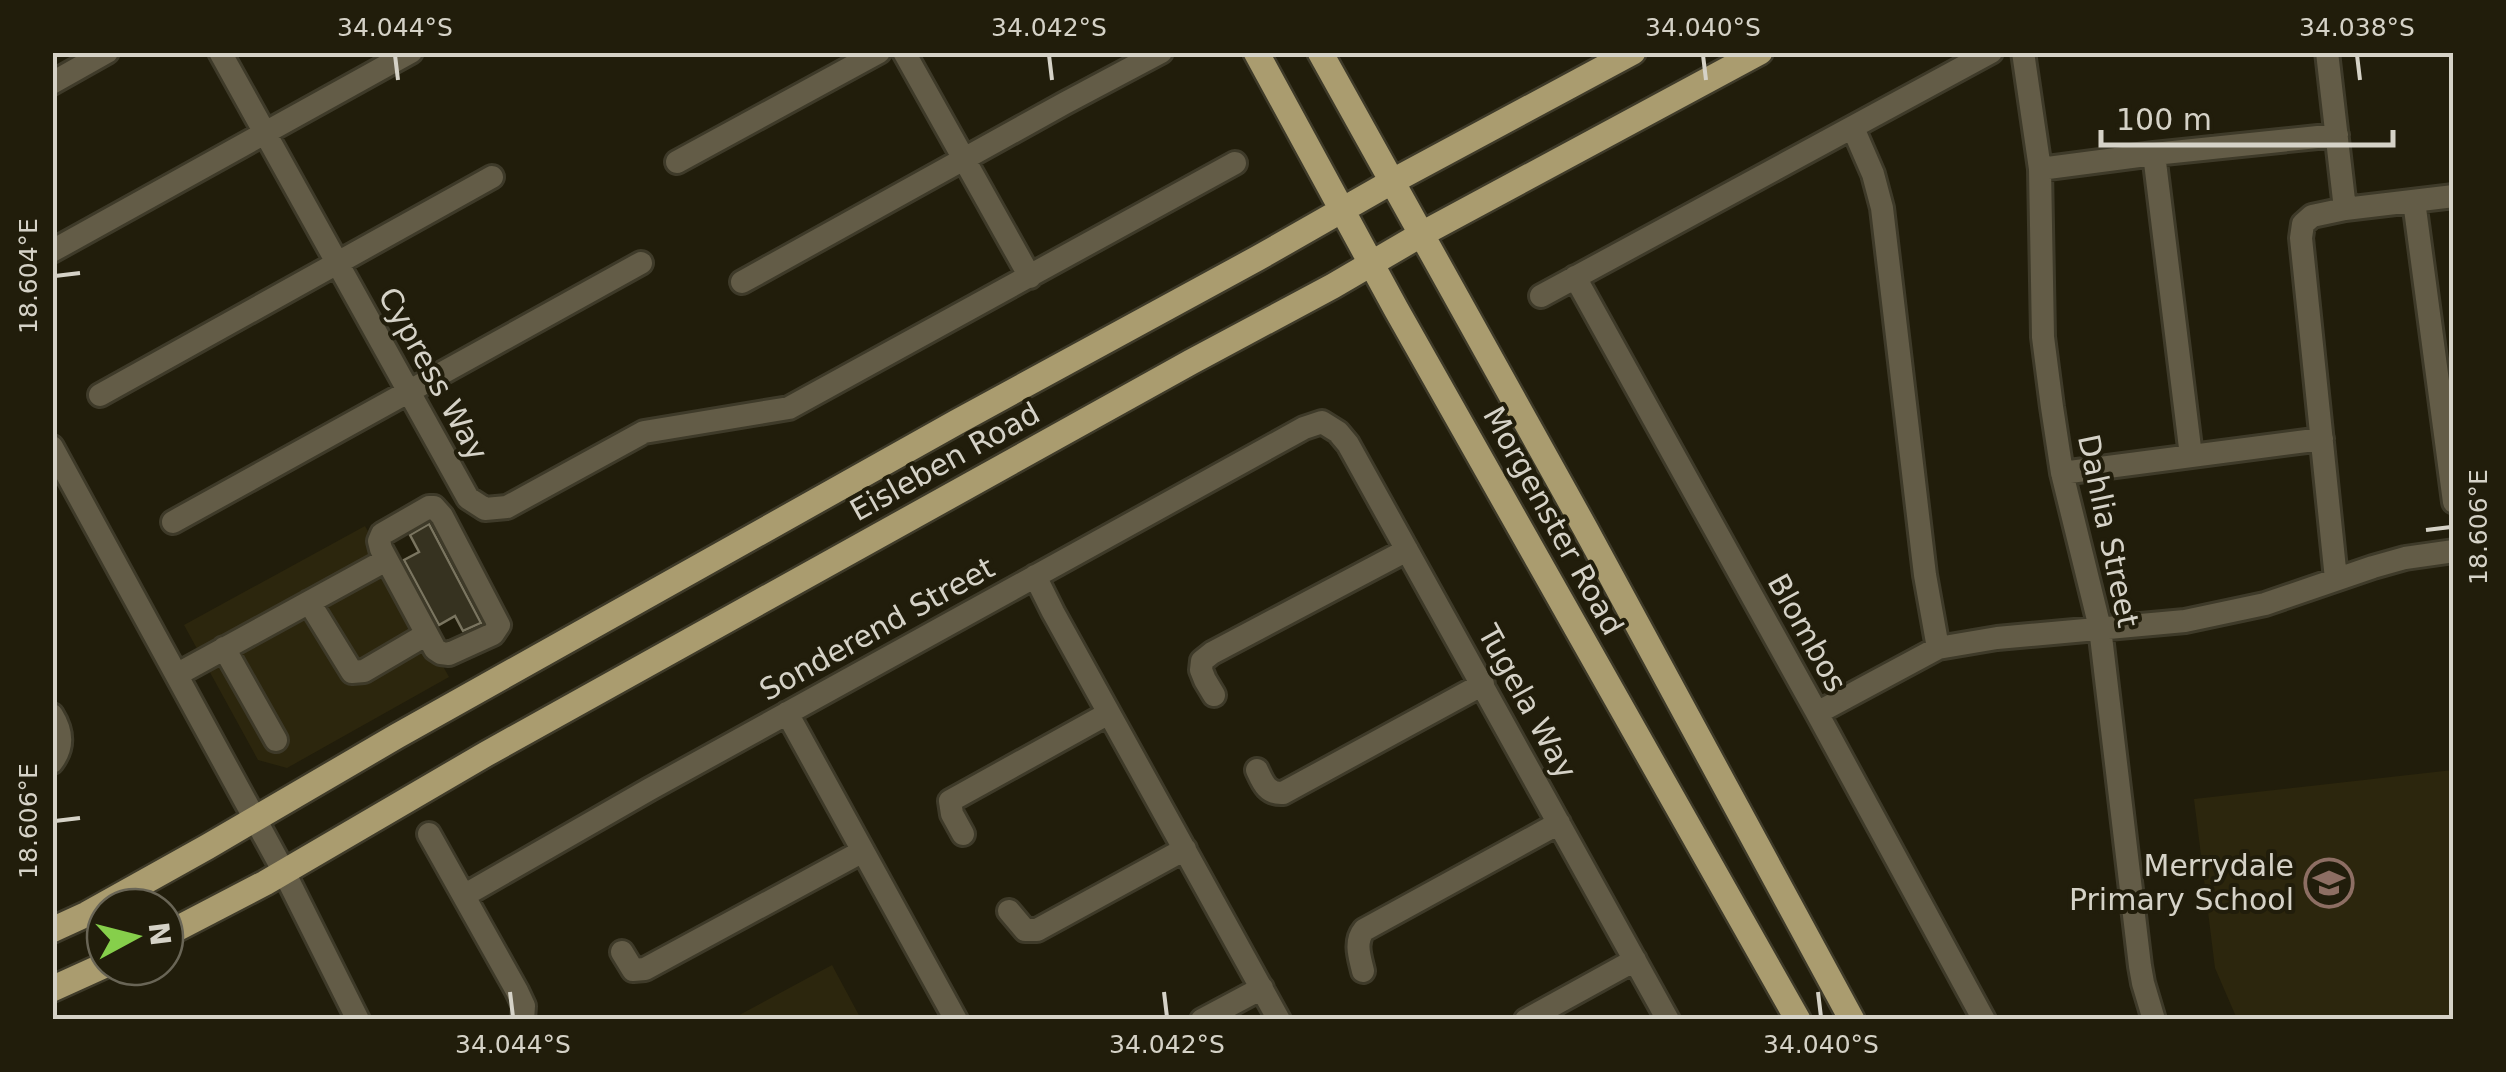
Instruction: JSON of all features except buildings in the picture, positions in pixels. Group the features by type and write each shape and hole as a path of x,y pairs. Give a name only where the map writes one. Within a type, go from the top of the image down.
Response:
{"main road":[{"name":"Morgenster Road","path":"1256,52 1370,262 1798,1020"},
{"name":"Morgenster Road","path":"1320,52 1852,1020"},
{"name":"Eisleben Road","path":"52,930 133,889 397,736 1393,181 1633,52"},
{"name":"Eisleben Road","path":"185,925 1370,262 1760,52"},
{"path":"52,988 85,974"}],"street":[{"path":"52,82 107,52"},
{"name":"Cypress Way","path":"220,52 468,498 485,509 507,507 644,432 789,408 1235,163"},
{"path":"52,251 411,52"},
{"path":"677,162 878,52"},
{"path":"904,52 1030,277"},
{"path":"742,282 1161,52"},
{"path":"1541,296 1991,52"},
{"name":"Dahlia Street","path":"2024,52 2040,169 2043,337 2062,473 2100,628 2140,966 2154,1020"},
{"path":"2328,52 2345,209"},
{"path":"1853,128 1873,174 1882,208 1925,575 1938,648"},
{"path":"2040,169 2337,135"},
{"path":"2154,154 2190,456"},
{"path":"100,394 492,177"},
{"path":"2336,579 2301,238 2303,224 2308,218 2345,209 2454,196"},
{"path":"2414,200 2454,502"},
{"path":"173,522 640,263"},
{"name":"Blombos","path":"1575,277 1984,1020"},
{"name":"Tugela Way","path":"1322,422 1348,444 1668,1020"},
{"name":"Sonderend Street","path":"465,895 1035,576 1304,428 1322,422"},
{"path":"2062,473 2322,439"},
{"path":"52,447 284,872 358,1020"},
{"path":"434,507 499,625 493,634 441,654 386,560 381,550 382,534 434,507"},
{"path":"1214,696 1201,670 1202,661 1212,653 1407,550"},
{"path":"1817,712 1938,648 1997,638 2186,621 2280,599 2404,558 2454,550"},
{"path":"178,674 386,560"},
{"path":"1035,576 1279,1020"},
{"path":"309,602 352,672 364,671 427,634"},
{"path":"224,648 276,740"},
{"path":"1257,770 1268,790 1283,792 1483,684"},
{"path":"787,713 956,1020"},
{"path":"963,834 950,801 1109,713"},
{"path":"52,715 59,726 57,753"},
{"path":"1364,971 1358,942 1364,930 1559,823"},
{"path":"430,834 521,999 523,1020"},
{"path":"1010,911 1025,930 1037,930 1185,849"},
{"path":"622,952 633,970 646,970 863,851"},
{"path":"1526,1020 1635,960"},
{"path":"1202,1020 1262,988"}],"shaded area":[{"path":"365,526 449,677 287,768 258,760 184,625"},
{"name":"Merrydale Primary School","path":"2453,770 2453,1019 2237,1019 2215,968 2194,799"},
{"path":"832,965 861,1019 732,1019"}],"place":[{"name":"Merrydale Primary School","path":"2329,883"}]}
